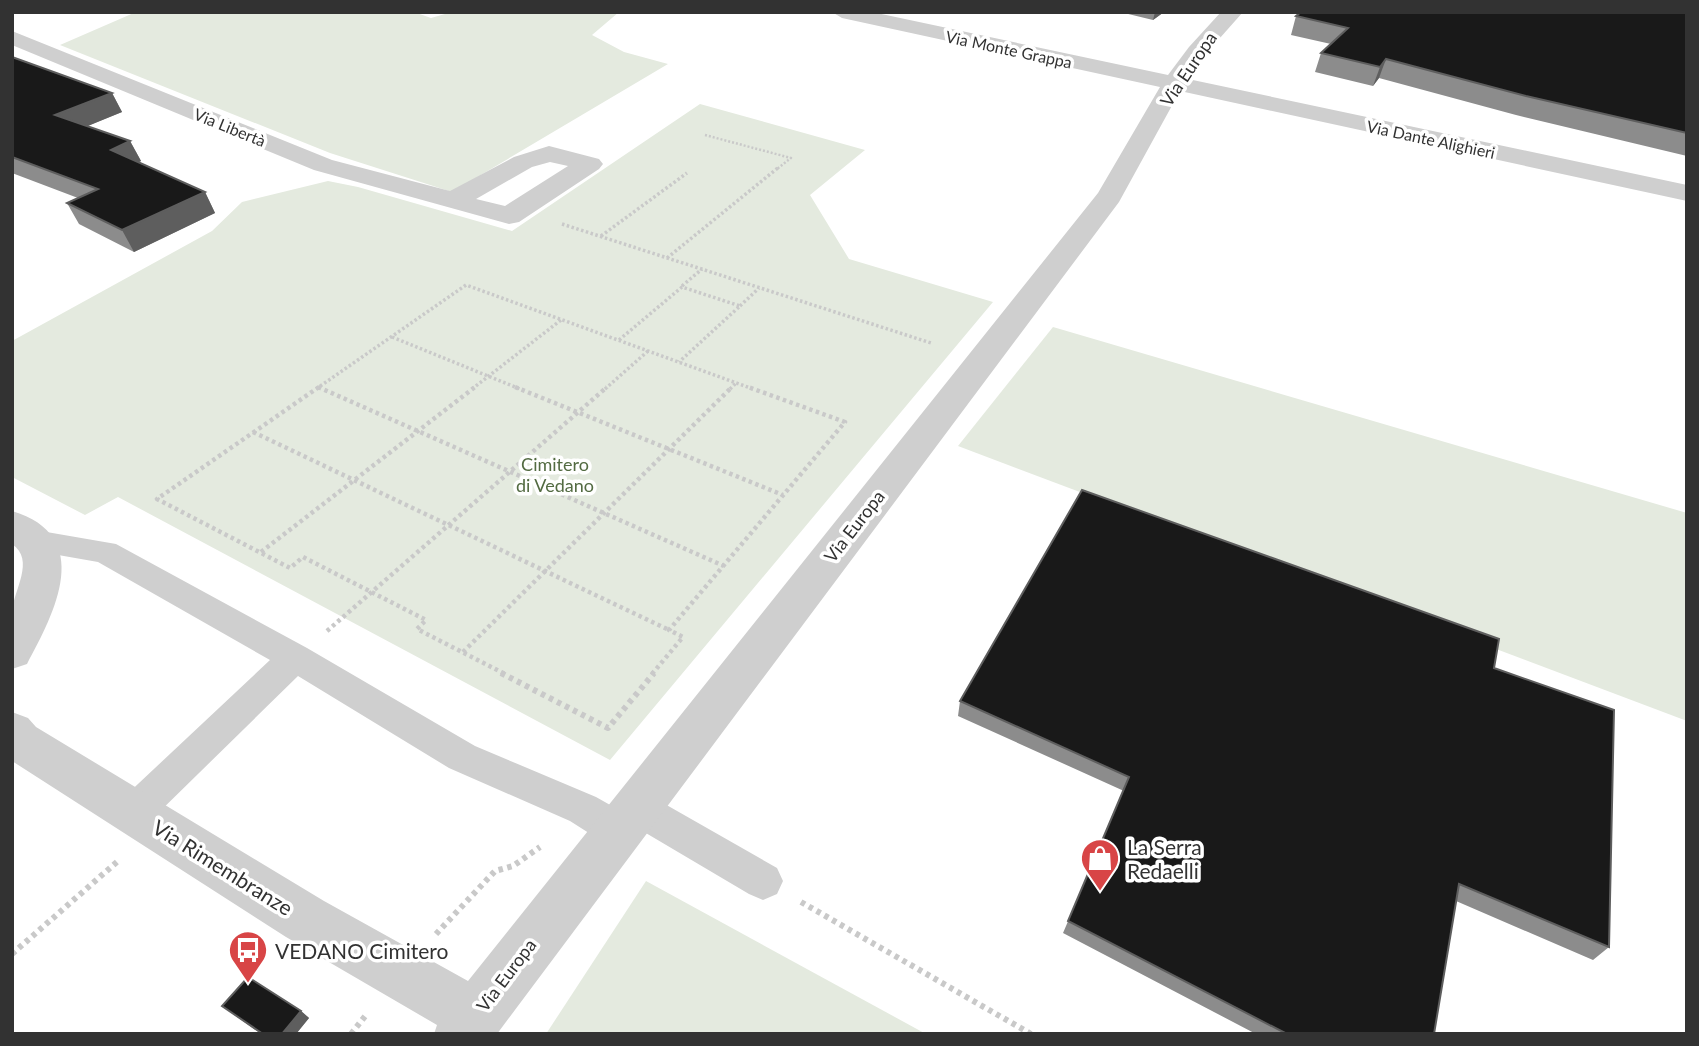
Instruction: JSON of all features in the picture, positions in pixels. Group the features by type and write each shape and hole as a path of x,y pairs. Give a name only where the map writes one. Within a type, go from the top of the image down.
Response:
{"street":[{"name":"Via Monte Grappa","path":"842,12 1175,85"},
{"name":"Via Europa","path":"469,1025 1110,196 1175,85 1215,28 1233,12"},
{"name":"Via Libertà","path":"12,37 323,165 452,201"},
{"name":"Via Dante Alighieri","path":"1175,85 1687,193"},
{"path":"12,652 30,615 40,584 42,554 24,533"},
{"name":"Via Rimembranze","path":"12,732 20,741 146,818 469,1025"}],"lane":[{"path":"24,533 105,552 462,757 583,809 626,819 763,881"},
{"path":"146,818 295,659"}],"path":[{"path":"666,258 791,158 705,135"},
{"path":"601,237 687,173"},
{"path":"556,223 931,344"},
{"path":"618,340 702,270"},
{"path":"253,432 669,631 683,637 608,728 417,629 426,620 303,557 290,568 157,499 253,432 466,285 845,422 669,631"},
{"path":"682,287 740,306"},
{"path":"679,362 760,288"},
{"path":"261,552 561,320"},
{"path":"391,337 783,495"},
{"path":"295,659 648,351"},
{"path":"463,652 736,383"},
{"path":"318,387 723,566"},
{"path":"12,954 146,818"},
{"path":"763,881 1031,1034"}],"green space":[{"path":"136,12 414,12 431,18 452,12 619,12 592,35 624,52 668,64 452,192 330,153 60,45"},
{"name":"Cimitero di Vedano","path":"700,104 865,150 810,195 849,259 993,302 610,760 118,497 85,515 12,477 12,341 212,231 242,202 328,181 512,231"},
{"path":"1053,327 1687,513 1687,721 958,446"},
{"path":"646,881 926,1034 546,1034"}],"building":[{"path":"1301,12 1687,12 1687,133 1526,96 1386,59 1380,67 1321,53 1348,28 1296,16"},
{"path":"12,57 112,93 55,115 130,141 111,150 205,192 122,230 67,203 98,189 12,157"},
{"path":"1082,490 1499,639 1494,668 1614,710 1609,947 1459,884 1434,1034 1287,1034 1068,921 1129,777 960,701"},
{"path":"248,977 301,1011 282,1034 263,1034 222,1006"}],"place":[{"name":"La Serra Redaelli","path":"1100,892"},
{"name":"VEDANO Cimitero","path":"248,984"}]}
